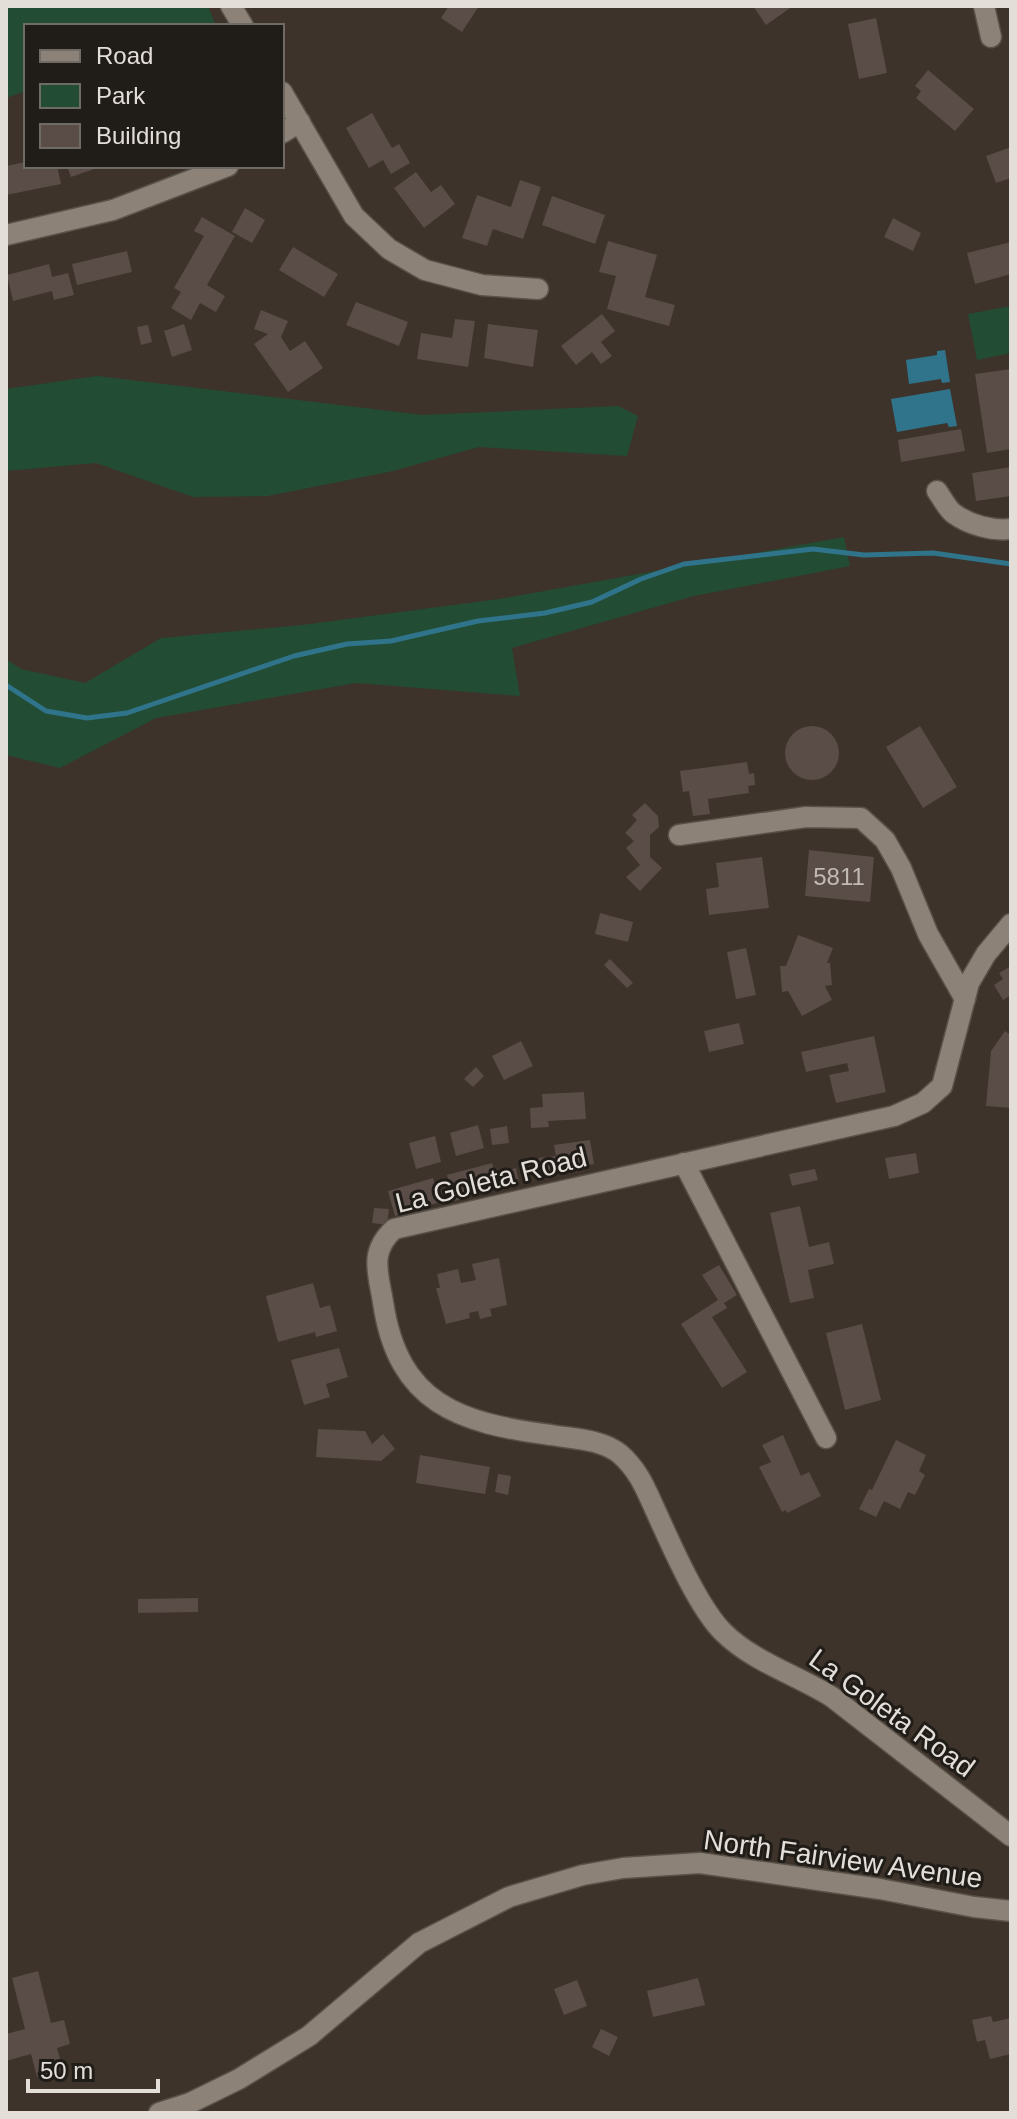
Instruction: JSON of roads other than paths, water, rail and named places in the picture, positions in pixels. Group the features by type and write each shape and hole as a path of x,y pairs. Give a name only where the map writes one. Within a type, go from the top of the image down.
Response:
{"street":[{"path":"231,6 242,24"},
{"path":"984,6 991,37"},
{"path":"284,100 291,128 354,216 389,249 425,270 482,285 538,289"},
{"path":"6,235 113,210 223,168"},
{"path":"937,491 952,512 981,527 1011,529"},
{"path":"679,835 806,817 861,818 885,840 901,868 928,934 965,999"},
{"name":"La Goleta Road","path":"1011,924 986,954 969,983 942,1086 923,1103 894,1116 394,1229 383,1240 376,1258 386,1322 396,1353 410,1377 430,1397 451,1412 523,1432 594,1441 618,1452 636,1470 705,1608 722,1631 744,1650 832,1697 1011,1836"},
{"path":"684,1163 826,1438"},
{"name":"North Fairview Avenue","path":"159,2113 190,2103 239,2079 309,2036 419,1943 496,1903 548,1884 623,1868 700,1863 1011,1911"}],"water":[{"path":"945,350 950,382 942,383 941,379 909,384 906,360 937,355 937,351"},
{"path":"950,389 957,426 949,427 947,423 897,432 891,399"}],"waterway":[{"path":"6,685 46,711 87,718 127,713 294,656 347,644 391,641 478,621 545,613 592,602 641,579 684,564 813,549 864,555 933,553 1011,564"}]}
